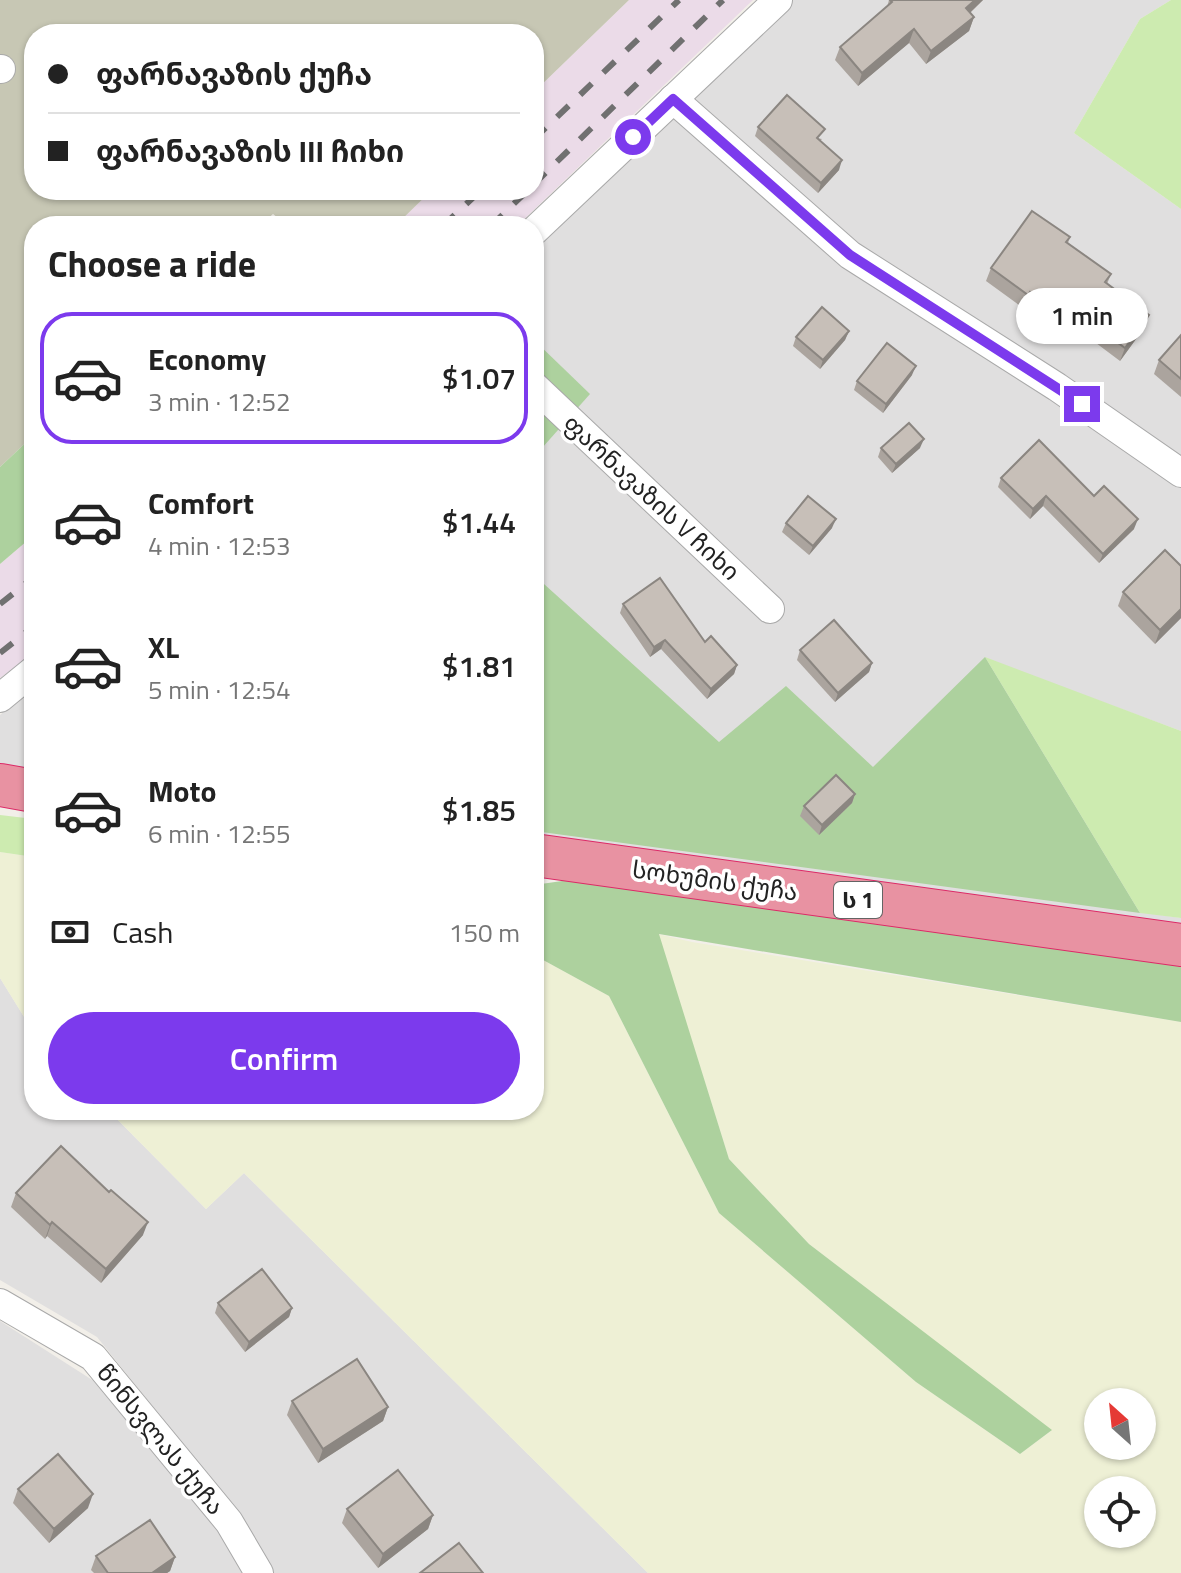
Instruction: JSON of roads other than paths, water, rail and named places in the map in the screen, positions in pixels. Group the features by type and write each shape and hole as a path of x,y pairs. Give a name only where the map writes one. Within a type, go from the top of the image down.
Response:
{"highway":[{"path":"0,785 24,789"},
{"name":"სოხუმის ქუჩა","path":"544,856 1181,945"}],"street":[{"path":"544,222 778,0"},
{"path":"673,99 850,255 1057,387 1181,473"},
{"name":"ფარნავაზის V ჩიხი","path":"544,395 770,609"},
{"path":"0,698 24,678"},
{"name":"წინსვლას ქუჩა","path":"0,1303 93,1357 229,1522 259,1573"}],"railway":[{"path":"544,129 679,0"},
{"path":"544,174 723,0"},
{"path":"454,216 470,200"},
{"path":"501,216 518,200"},
{"path":"0,604 24,585"},
{"path":"0,653 24,634"}]}
